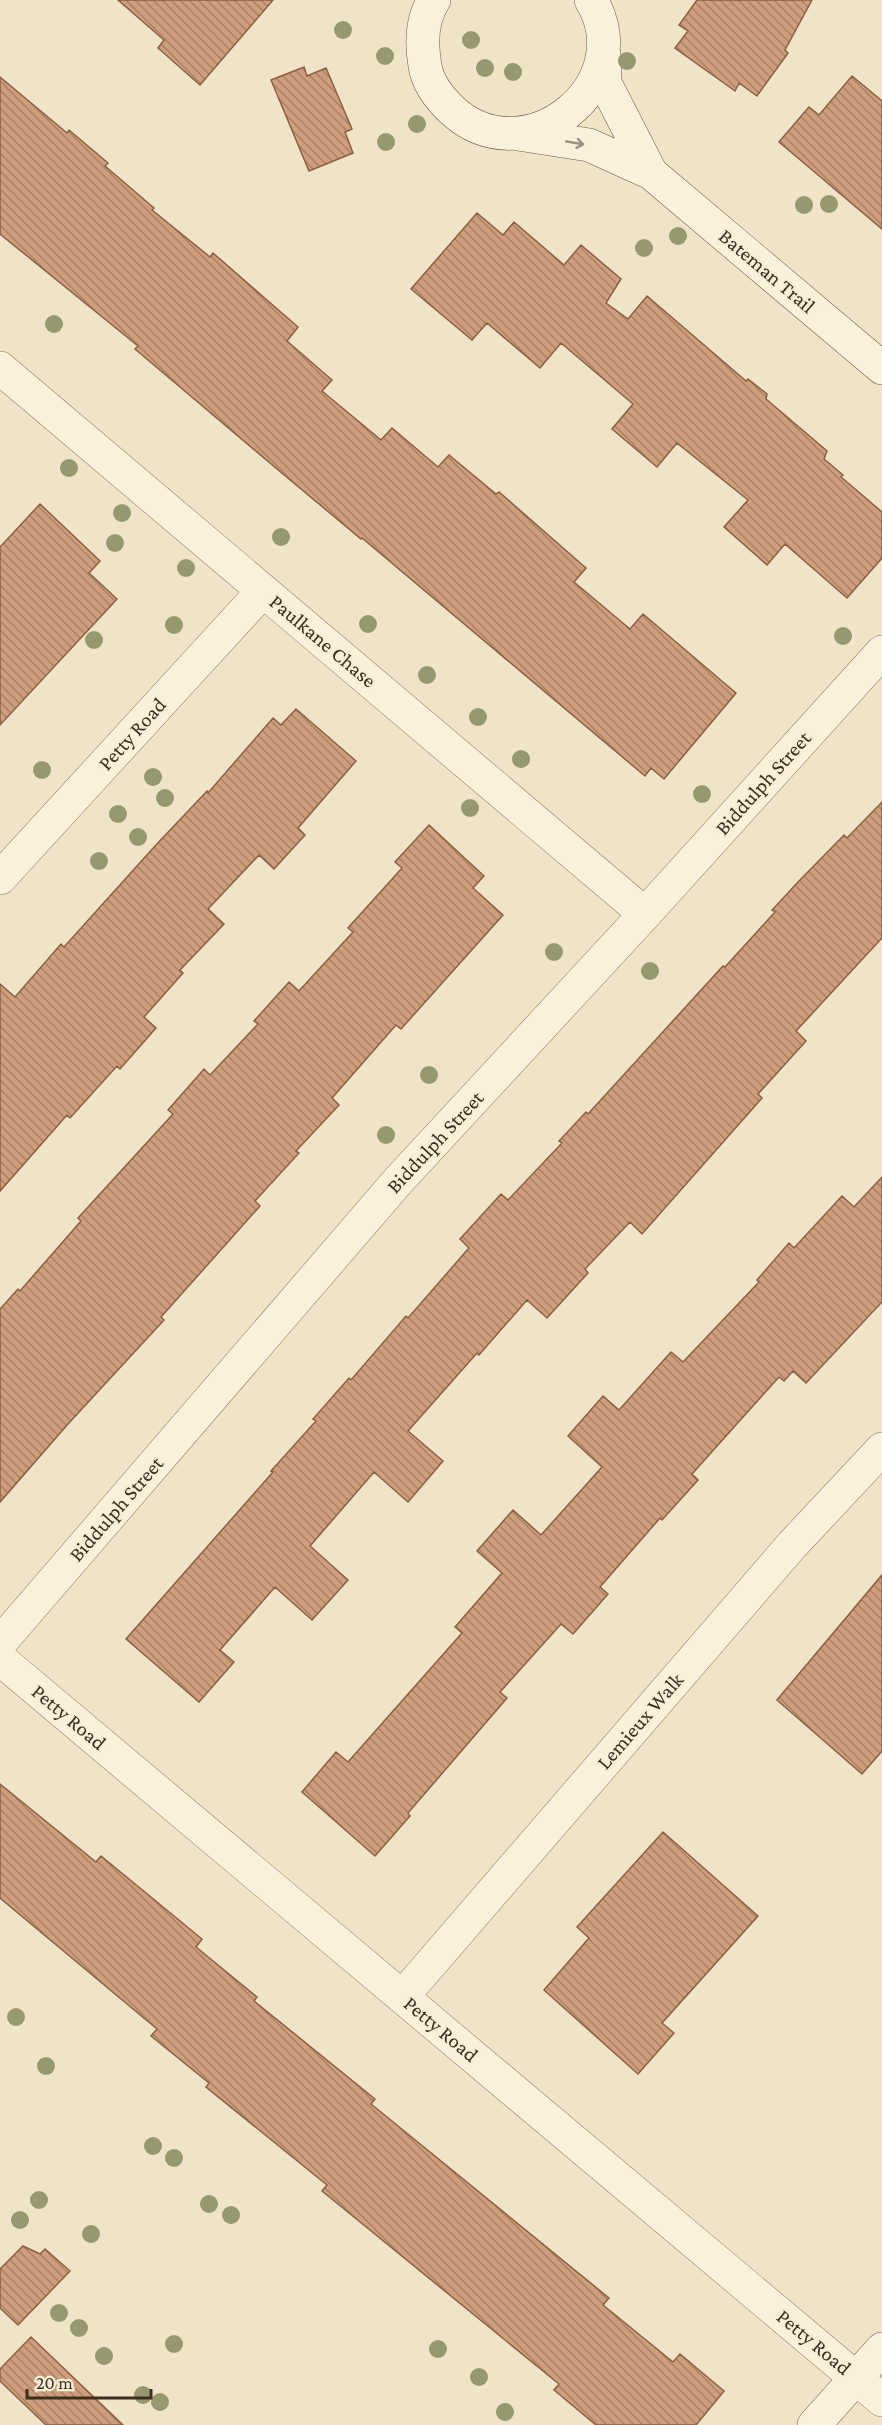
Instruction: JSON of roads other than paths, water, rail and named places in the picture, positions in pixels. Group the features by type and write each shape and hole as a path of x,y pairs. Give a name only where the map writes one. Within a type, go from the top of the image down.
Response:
{"street":[{"path":"409,0 421,44"},
{"path":"421,44 427,11 434,0"},
{"name":"Bateman Trail","path":"594,3 602,32 605,83 651,173"},
{"name":"Bateman Trail","path":"421,44 426,73 440,99 462,119 489,131 588,145 651,173 882,368"},
{"path":"518,134 544,128 567,115 585,96 598,73 603,47"},
{"name":"Paulkane Chase","path":"0,368 645,914"},
{"name":"Petty Road","path":"0,878 263,591"},
{"name":"Biddulph Street","path":"0,1643 398,1181 645,914 882,652"},
{"name":"Lemieux Walk","path":"402,1997 792,1545 882,1449"},
{"name":"Petty Road","path":"0,1659 882,2400"},
{"path":"814,2425 882,2349"}]}
